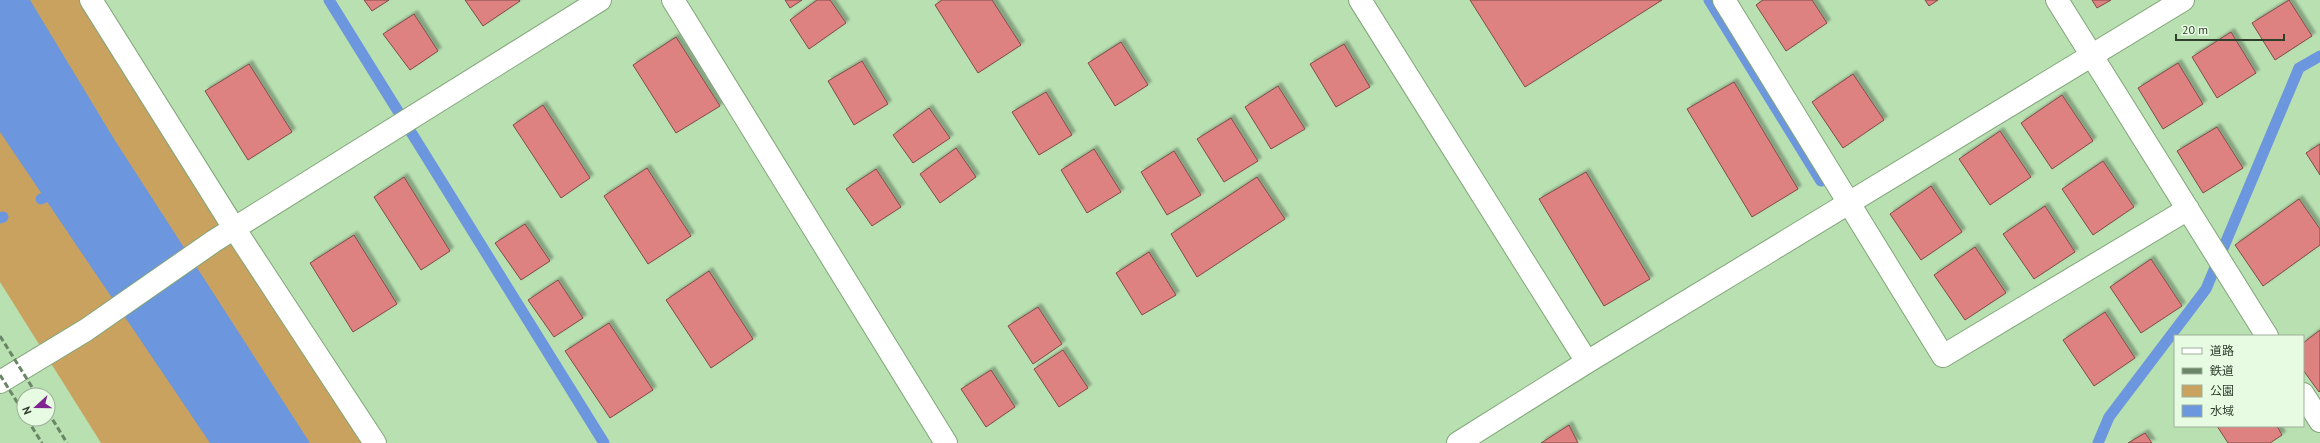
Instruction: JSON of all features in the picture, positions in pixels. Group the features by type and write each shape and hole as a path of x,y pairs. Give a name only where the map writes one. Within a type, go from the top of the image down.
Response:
{"street":[{"path":"91,0 234,228 375,443"},
{"path":"0,382 86,330 234,228 600,0"},
{"path":"673,0 946,443"},
{"path":"1360,0 1587,362"},
{"path":"1724,0 1943,356 2188,209"},
{"path":"2057,0 2266,335"},
{"path":"1458,443 1587,362 2183,0"},
{"path":"2304,396 2320,421"}],"green space":[{"path":"0,0 93,0 375,443 101,443 0,282"}],"water":[{"path":"0,0 30,0 114,139 310,443 210,443 0,132"}],"building":[{"path":"364,0 389,0 372,11"},
{"path":"465,0 519,0 520,1 483,26"},
{"path":"785,0 802,0 790,8"},
{"path":"817,0 830,0 846,23 809,49 790,20"},
{"path":"942,0 992,0 1021,45 978,73 935,5"},
{"path":"1470,0 1662,0 1525,87"},
{"path":"1763,0 1812,0 1827,23 1786,51 1756,5"},
{"path":"1925,0 1938,0 1929,6"},
{"path":"2092,0 2111,0 2097,8"},
{"path":"2289,0 2312,36 2275,60 2252,23"},
{"path":"414,14 438,51 410,70 383,34"},
{"path":"2231,32 2256,73 2217,98 2192,57"},
{"path":"676,37 720,106 676,133 633,65"},
{"path":"1121,42 1148,85 1115,106 1088,63"},
{"path":"1344,44 1370,87 1336,107 1310,64"},
{"path":"862,61 888,104 854,125 828,81"},
{"path":"2178,63 2203,104 2163,129 2138,88"},
{"path":"249,64 292,132 248,160 205,91"},
{"path":"1853,74 1884,120 1843,148 1812,102"},
{"path":"1734,82 1798,189 1752,217 1687,109"},
{"path":"1278,86 1305,129 1271,149 1245,107"},
{"path":"1046,92 1072,135 1039,155 1012,112"},
{"path":"2062,95 2093,141 2052,169 2021,123"},
{"path":"543,105 590,178 561,198 513,125"},
{"path":"929,108 950,138 913,163 893,135"},
{"path":"1231,118 1258,161 1224,182 1197,139"},
{"path":"2217,127 2243,168 2203,193 2177,151"},
{"path":"2000,131 2031,177 1990,205 1959,159"},
{"path":"2320,144 2320,175 2306,153"},
{"path":"956,148 976,177 940,203 920,174"},
{"path":"1094,149 1121,192 1087,213 1061,170"},
{"path":"1174,151 1201,195 1167,215 1141,172"},
{"path":"2103,161 2134,207 2093,235 2062,189"},
{"path":"647,168 691,236 648,264 604,196"},
{"path":"876,169 901,207 872,226 846,189"},
{"path":"1586,172 1650,279 1604,306 1539,199"},
{"path":"404,177 450,251 421,270 374,197"},
{"path":"1257,177 1285,219 1197,277 1171,234"},
{"path":"1931,186 1962,232 1921,260 1890,214"},
{"path":"2299,199 2320,229 2320,245 2263,286 2235,245"},
{"path":"2045,206 2075,252 2034,279 2003,234"},
{"path":"525,224 550,261 521,280 495,243"},
{"path":"354,235 397,304 353,332 310,263"},
{"path":"1975,247 2006,293 1965,320 1934,275"},
{"path":"1149,252 1176,295 1142,315 1116,273"},
{"path":"2151,259 2182,306 2141,333 2110,287"},
{"path":"709,271 753,339 711,368 666,300"},
{"path":"558,280 583,318 554,337 528,300"},
{"path":"1038,307 1062,344 1033,364 1008,326"},
{"path":"2105,312 2135,358 2094,386 2063,340"},
{"path":"609,323 653,390 610,418 565,351"},
{"path":"2320,330 2319,392 2304,371 2304,342"},
{"path":"1063,350 1088,388 1059,407 1034,369"},
{"path":"991,370 1015,407 986,427 961,389"},
{"path":"1569,425 1578,443 1541,443"},
{"path":"2218,427 2278,427 2282,435 2270,443 2228,443"},
{"path":"2145,433 2152,443 2128,443"}],"waterway":[{"path":"329,0 604,443"},
{"path":"1709,0 1821,181"},
{"path":"2098,443 2109,417 2206,289 2299,68 2320,56"},
{"path":"41,199 48,196 59,199"}],"railway":[{"path":"0,336 32,387"},
{"path":"0,375 16,400"},
{"path":"56,425 67,443"},
{"path":"32,427 42,443"}]}
